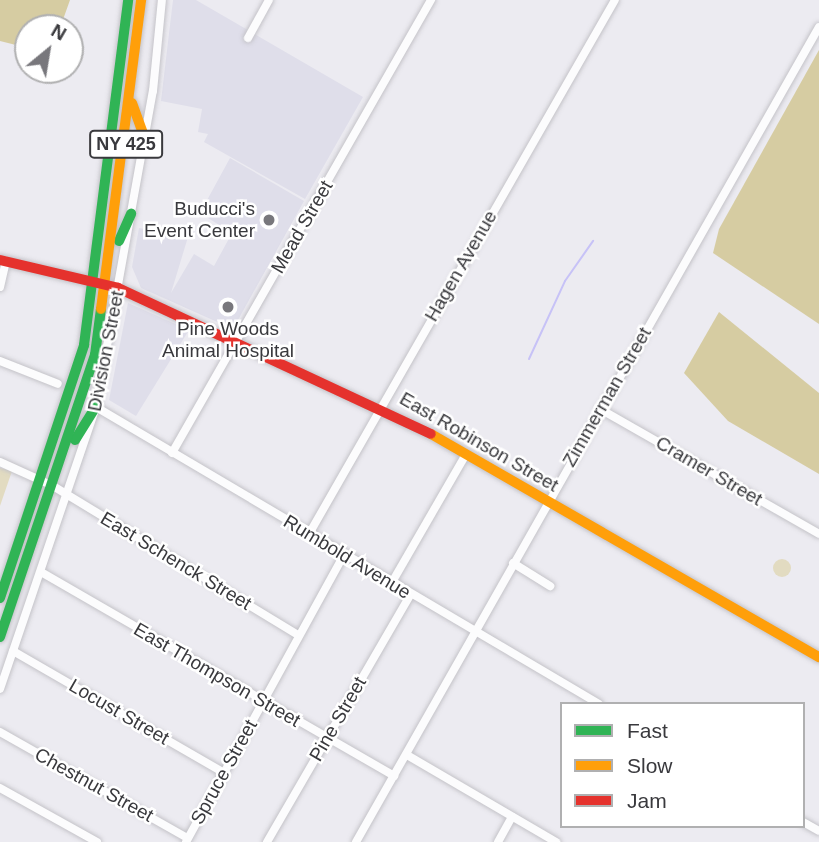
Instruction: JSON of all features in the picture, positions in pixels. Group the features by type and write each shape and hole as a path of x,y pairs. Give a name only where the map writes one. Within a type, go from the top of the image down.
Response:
{"main road":[{"name":"NY 425","path":"0,598 78,371 95,283 128,0"},
{"name":"NY 425","path":"0,637 65,455 113,287 111,261 141,0"},
{"path":"131,100 145,139"},
{"path":"111,261 131,214"},
{"name":"East Robinson Street","path":"3,260 113,287 383,406 819,657"},
{"path":"65,455 96,407"}],"street":[{"name":"Division Street","path":"0,689 68,496 96,407 113,287 131,214 145,139 162,0"},
{"path":"248,38 269,0"},
{"name":"Mead Street","path":"172,453 431,0"},
{"name":"Hagen Avenue","path":"309,534 615,0"},
{"name":"Zimmerman Street","path":"356,842 819,27"},
{"path":"0,287 3,260"},
{"path":"0,361 58,384"},
{"name":"Rumbold Avenue","path":"96,407 391,584 596,702"},
{"name":"Cramer Street","path":"600,409 819,534"},
{"path":"391,584 466,454"},
{"name":"East Schenck Street","path":"0,462 53,486 299,635"},
{"name":"Spruce Street","path":"186,840 344,555"},
{"path":"513,563 550,586"},
{"name":"East Thompson Street","path":"41,572 394,776"},
{"name":"Pine Street","path":"267,842 410,595"},
{"name":"Locust Street","path":"13,651 224,773"},
{"name":"Chestnut Street","path":"0,732 186,840"},
{"path":"407,755 556,842"},
{"path":"0,788 97,842"},
{"path":"498,842 512,817"}],"shaded area":[{"path":"0,0 70,0 65,14 14,14 14,44 0,41"},
{"path":"173,0 196,0 363,97 305,199 204,142 208,134 198,132 202,109 161,101"},
{"path":"819,50 819,324 713,253 719,229"},
{"path":"230,158 304,201 233,329 141,288 132,267 139,228 188,237 171,293 194,254 214,266 232,233 200,213"},
{"path":"128,303 189,330 136,416 109,400"},
{"path":"719,312 819,393 819,474 728,421 684,373"},
{"path":"0,468 12,471 0,506"},
{"path":"782,559 788,562 791,568 788,574 782,577 776,574 773,568 776,562"}],"waterway":[{"path":"529,359 565,281 593,241"}],"traffic: fast":[{"path":"0,598 84,345 128,0"},
{"path":"119,241 131,214"},
{"path":"0,637 95,355 101,309"},
{"path":"75,440 96,407"}],"traffic: slow":[{"path":"101,309 141,0"},
{"path":"132,103 145,139"},
{"path":"431,434 819,657"}],"traffic: jam":[{"path":"0,260 118,288 431,434"}],"place":[{"name":"Buducci's Event Center","path":"269,220"},
{"name":"Pine Woods Animal Hospital","path":"228,307"}]}
